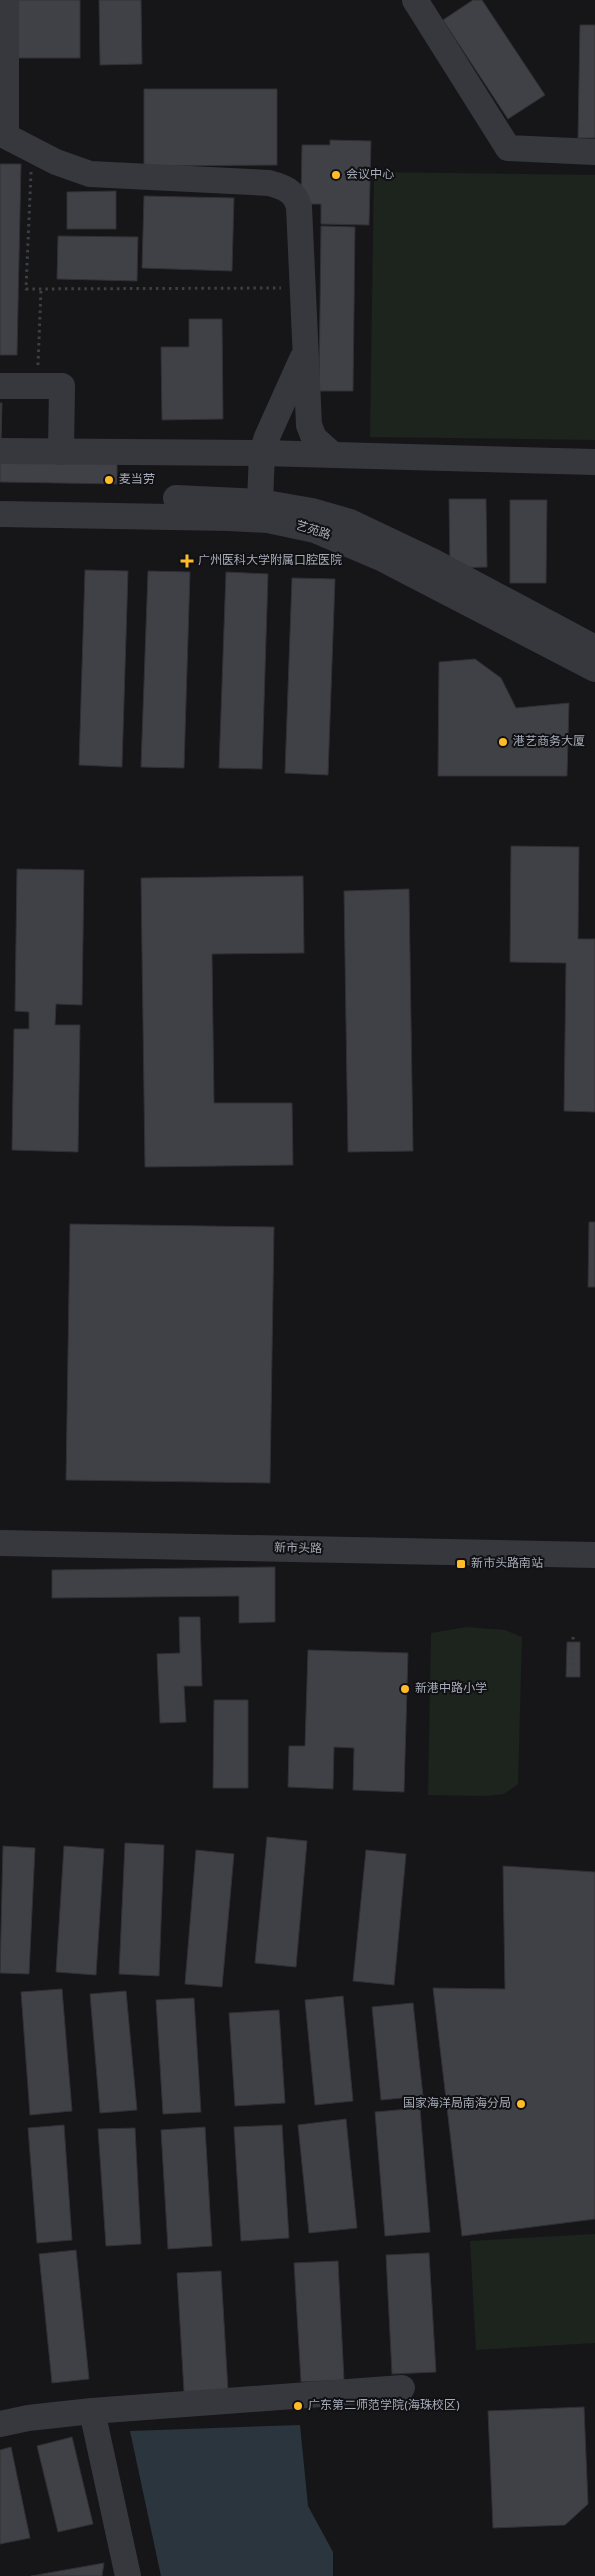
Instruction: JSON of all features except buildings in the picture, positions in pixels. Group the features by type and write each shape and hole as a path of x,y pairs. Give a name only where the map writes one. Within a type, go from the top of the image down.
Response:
{"street":[{"path":"6,0 3,134 72,169 103,176 268,183 289,190 297,199 304,288 304,345 309,425 314,438 333,455"},
{"path":"415,0 508,148 595,152"},
{"path":"260,502 262,453 267,436 298,370 304,345"},
{"path":"0,386 62,386 61,452"},
{"path":"0,451 262,453 595,462"},
{"name":"艺苑路","path":"0,496 215,499 260,502 312,511 364,528 595,648"},
{"name":"艺苑路","path":"0,514 230,518 268,520 315,530 381,558 595,669"},
{"name":"新市头路","path":"0,1543 595,1555"},
{"path":"0,2424 28,2418 92,2411 402,2388"},
{"path":"92,2411 128,2576"}],"path":[{"path":"32,148 26,289 304,288"},
{"path":"38,386 42,289"},
{"path":"573,1635 573,1672"}],"shaded area":[{"path":"374,172 595,175 595,440 370,437"},
{"path":"467,1627 505,1630 522,1637 518,1784 504,1794 486,1796 428,1795 431,1633"},
{"path":"595,2234 595,2343 476,2350 470,2241"},
{"path":"300,2425 308,2506 333,2552 333,2576 161,2576 130,2431"}],"place":[{"name":"会议中心","path":"336,175"},
{"name":"麦当劳","path":"109,480"},
{"name":"广州医科大学附属口腔医院","path":"187,561"},
{"name":"港艺商务大厦","path":"503,742"},
{"name":"新市头路南站","path":"461,1564"},
{"name":"新港中路小学","path":"405,1689"},
{"name":"国家海洋局南海分局","path":"521,2104"},
{"name":"广东第二师范学院(海珠校区)","path":"298,2406"}]}
